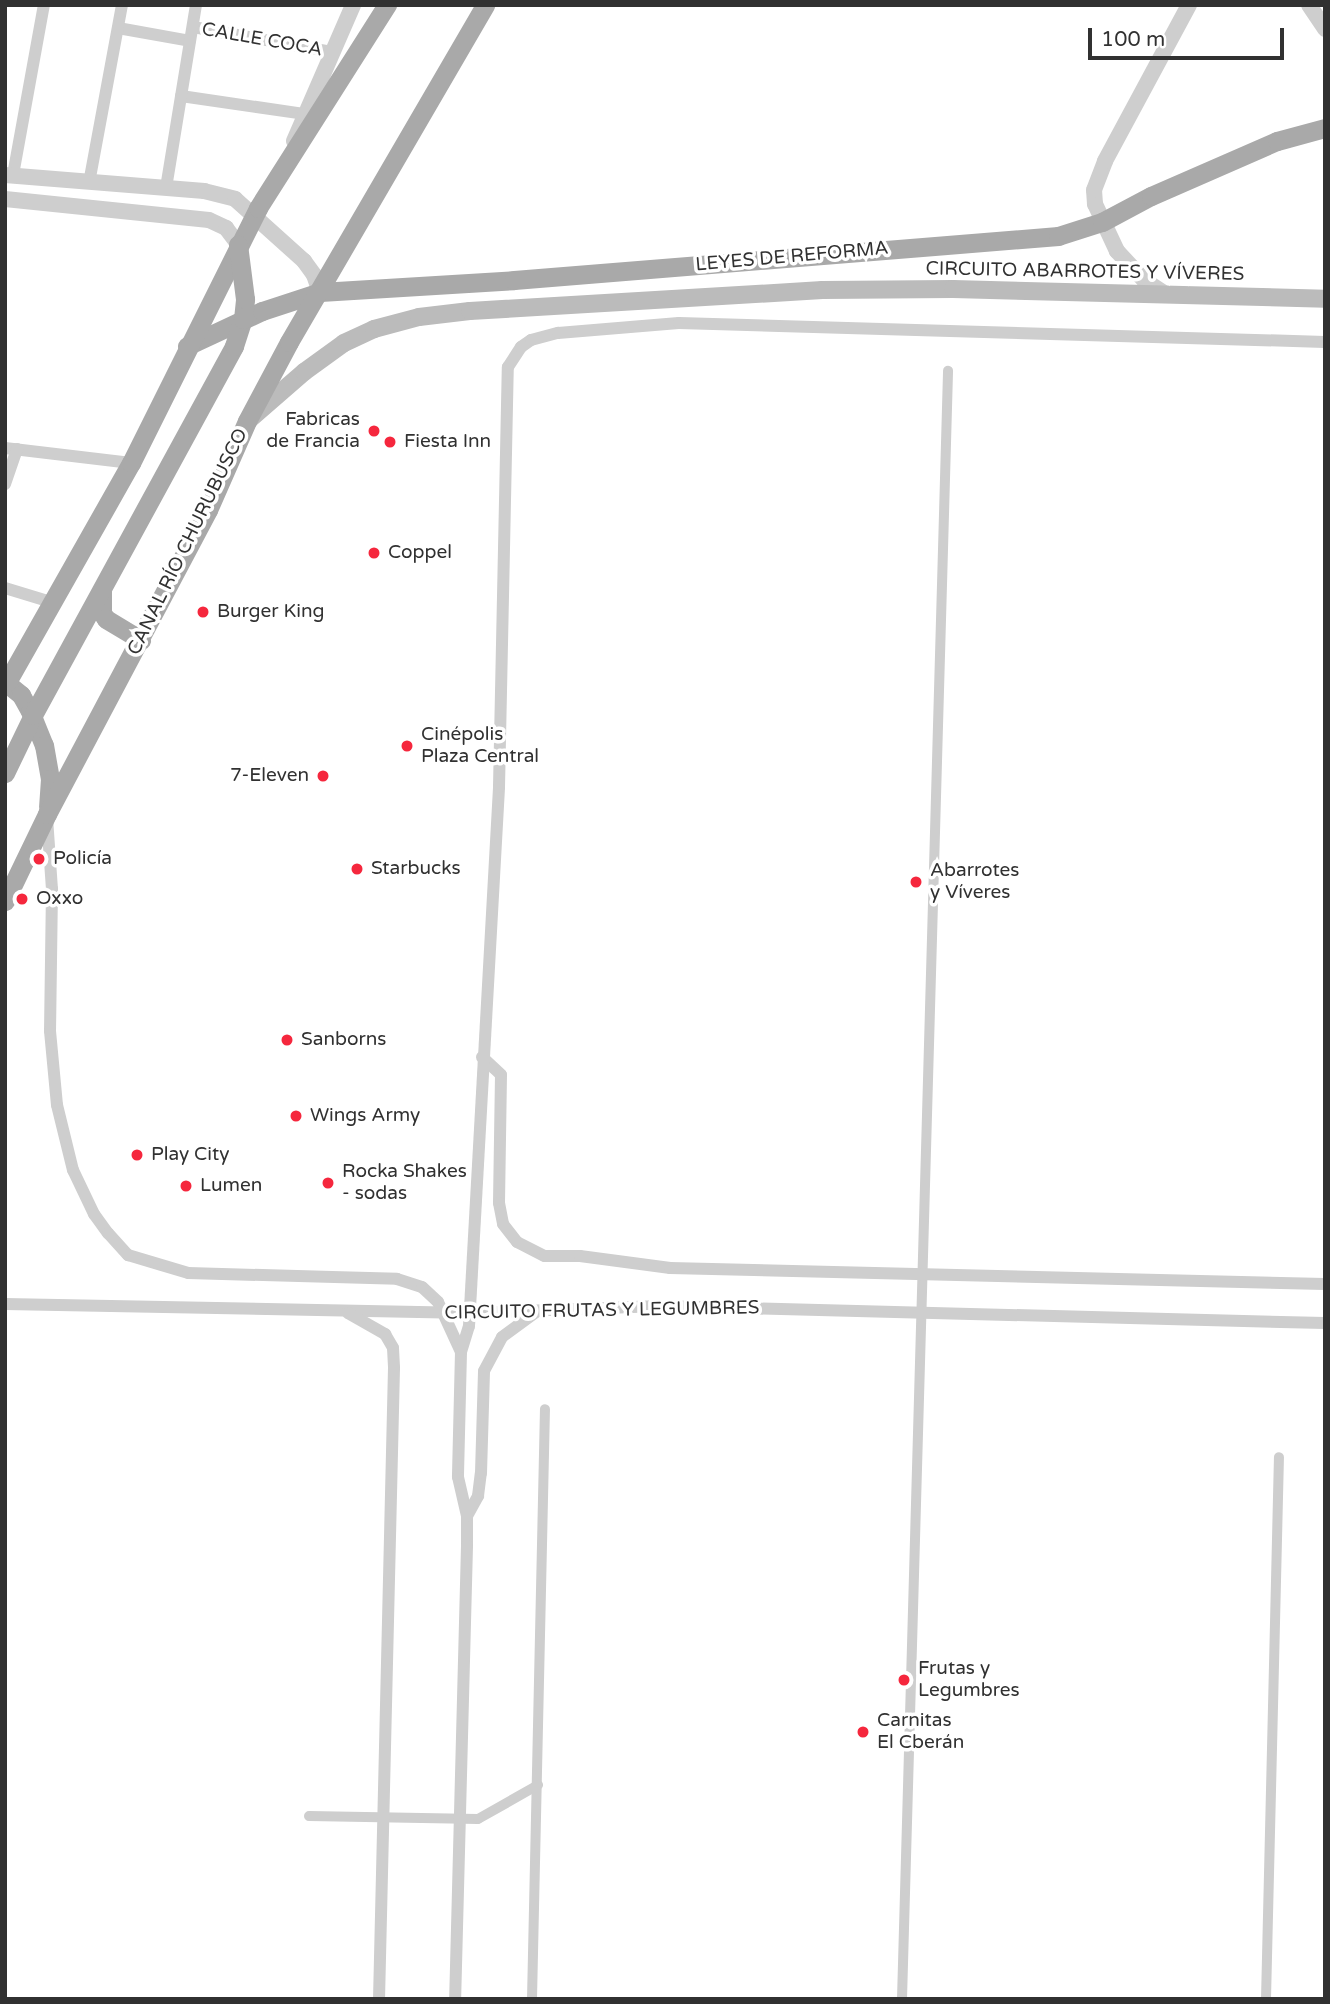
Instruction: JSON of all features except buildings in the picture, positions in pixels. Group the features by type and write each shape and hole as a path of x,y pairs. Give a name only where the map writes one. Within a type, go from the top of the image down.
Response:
{"main road":[{"path":"47,814 48,762 33,715 20,695 6,683 131,463 255,213 387,5"},
{"name":"CANAL RÍO CHURUBUSCO","path":"5,901 47,814 208,510 247,421 289,342 485,5"},
{"name":"LEYES DE REFORMA","path":"187,346 215,335 243,319 320,292 528,279 1058,236 1102,222 1214,167 1277,141 1325,128"},
{"path":"5,773 33,715 229,358 243,319 244,279 238,244"},
{"name":"CIRCUITO ABARROTES Y VÍVERES","path":"247,421 304,372 344,343 374,329 419,317 470,311 822,290 953,289 1325,299"},
{"path":"103,586 101,605 106,619 141,640"}],"street":[{"path":"44,5 9,175 166,188 227,196 243,203 255,213 310,268 320,292"},
{"path":"89,183 122,5"},
{"path":"166,188 196,5"},
{"path":"283,170 304,114 353,5"},
{"path":"1167,295 1129,267 1102,222 1096,204 1096,178 1189,5"},
{"path":"1309,5 1325,29"},
{"name":"CALLE COCA","path":"192,27 332,52"},
{"name":"CALLE COCA","path":"118,28 190,41"},
{"path":"181,96 304,114"},
{"path":"47,204 51,179"},
{"path":"5,199 209,220 226,228 238,244"},
{"path":"455,1999 467,1516 458,1477 461,1352 469,1326 499,787 508,367 521,347 531,340 558,333 679,323 1325,342"},
{"path":"902,1999 948,371"},
{"path":"5,484 11,449 131,463"},
{"path":"5,588 51,602"},
{"path":"47,814 52,889 50,1031 57,1105 66,1150 94,1214 128,1255 188,1273 397,1279 422,1287 438,1302 461,1352"},
{"path":"482,1057 501,1075 499,1203 503,1224 526,1248 545,1256 580,1256 670,1268 1325,1284"},
{"name":"CIRCUITO FRUTAS Y LEGUMBRES","path":"5,1304 536,1312 661,1306 1325,1323"},
{"path":"345,1311 385,1334 393,1348 379,1999"},
{"path":"467,1516 478,1496 481,1474 484,1371 502,1337 536,1312"},
{"path":"532,1999 545,1409"},
{"path":"1266,1999 1279,1457"},
{"path":"309,1816 478,1819 538,1785"}],"place":[{"name":"Fabricas de Francia","path":"374,431"},
{"name":"Fiesta Inn","path":"390,442"},
{"name":"Coppel","path":"374,553"},
{"name":"Burger King","path":"203,612"},
{"name":"Cinépolis Plaza Central","path":"407,746"},
{"name":"7-Eleven","path":"323,776"},
{"name":"Policía","path":"39,859"},
{"name":"Starbucks","path":"357,869"},
{"name":"Abarrotes y Víveres","path":"916,882"},
{"name":"Oxxo","path":"22,899"},
{"name":"Sanborns","path":"287,1040"},
{"name":"Wings Army","path":"296,1116"},
{"name":"Play City","path":"137,1155"},
{"name":"Rocka Shakes - sodas","path":"328,1183"},
{"name":"Lumen","path":"186,1186"},
{"name":"Frutas y Legumbres","path":"904,1680"},
{"name":"Carnitas El Cberán","path":"863,1732"}]}
